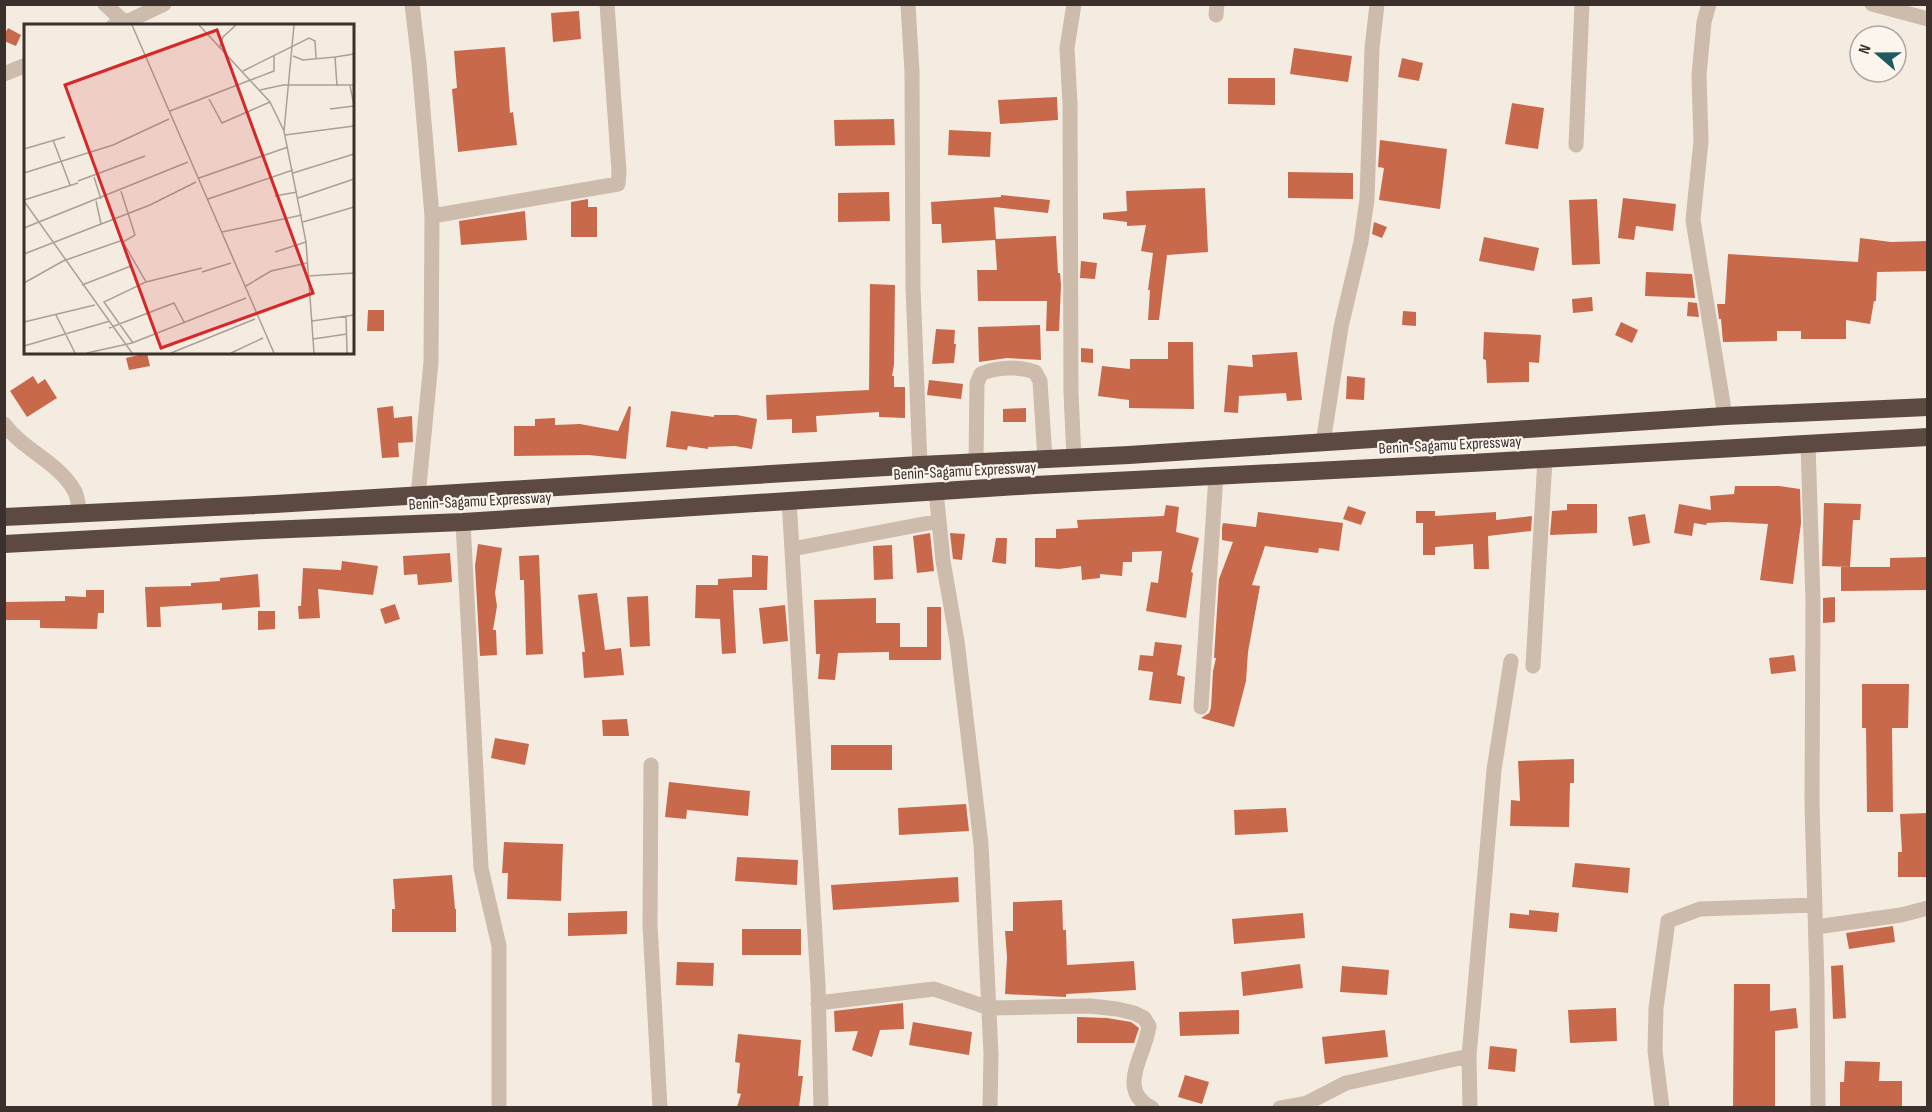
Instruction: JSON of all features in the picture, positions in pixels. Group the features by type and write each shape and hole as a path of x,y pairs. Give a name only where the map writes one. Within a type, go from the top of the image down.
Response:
{"highway":[{"path":"4,517 418,496 1323,443 1725,416 1928,407"},
{"name":"Benin-Sagamu Expressway","path":"4,544 463,522 936,491 1928,437"}],"street":[{"path":"105,4 118,23 133,19 164,4"},
{"path":"411,4 419,63 432,216 431,362 418,496"},
{"path":"432,216 618,184 607,4"},
{"path":"908,4 912,95 913,287 920,465"},
{"path":"1074,4 1067,48 1070,104 1071,393 1074,458"},
{"path":"1323,443 1338,347 1362,243 1367,199 1372,48 1377,4"},
{"path":"1576,145 1582,4"},
{"path":"1709,4 1704,22 1699,75 1701,141 1692,220 1725,416"},
{"path":"1872,4 1928,19"},
{"path":"4,74 24,66"},
{"path":"976,463 977,383 981,374 990,370 1026,369 1035,372 1040,381 1045,459"},
{"path":"4,424 55,468 75,491 80,513"},
{"path":"1808,444 1814,601 1812,803 1818,1107"},
{"path":"1533,666 1545,459"},
{"path":"1201,707 1216,475"},
{"path":"936,491 943,561 957,641 981,844 989,1008 990,1107"},
{"path":"789,500 804,731 821,1107"},
{"path":"792,549 939,521"},
{"path":"463,522 481,868 499,946 499,1107"},
{"path":"1470,1107 1469,1056 1494,770 1511,662"},
{"path":"651,765 650,925 660,1107"},
{"path":"1662,1107 1655,1051 1655,1029 1668,921 1700,909 1815,905"},
{"path":"1816,927 1901,915 1928,908"},
{"path":"818,1003 934,989 989,1008 1090,1006 1117,1008 1144,1018 1149,1026 1134,1082 1135,1094 1147,1106"},
{"path":"1280,1107 1307,1103 1346,1083 1469,1056"}],"building":[{"path":"579,11 581,39 553,42 551,13"},
{"path":"8,28 21,35 16,46 4,41"},
{"path":"505,47 510,113 513,112 517,145 458,152 452,89 457,88 454,51"},
{"path":"1294,48 1352,56 1348,82 1290,74"},
{"path":"1402,58 1423,63 1419,81 1398,77"},
{"path":"1228,78 1275,78 1275,105 1228,104"},
{"path":"1057,97 1058,120 1000,124 998,100"},
{"path":"1512,103 1544,108 1538,149 1505,144"},
{"path":"894,119 895,145 835,146 834,120"},
{"path":"949,130 991,132 990,157 948,155"},
{"path":"1380,140 1447,149 1440,209 1379,200 1384,168 1378,167"},
{"path":"1288,172 1353,173 1353,199 1288,198"},
{"path":"1205,188 1208,252 1167,255 1159,320 1148,320 1150,290 1148,290 1153,253 1141,251 1146,225 1127,226 1127,222 1103,219 1103,213 1127,211 1126,191"},
{"path":"889,192 890,221 838,222 838,193"},
{"path":"1001,195 1050,200 1048,213 994,207 996,239 1056,236 1061,285 1059,331 1046,331 1047,301 978,301 977,270 997,270 995,240 942,243 941,224 932,224 931,202 1001,197"},
{"path":"1623,198 1676,204 1673,231 1636,226 1634,240 1618,238"},
{"path":"588,199 588,207 597,207 597,237 571,237 571,202"},
{"path":"1597,199 1600,264 1572,265 1569,200"},
{"path":"525,211 527,240 461,245 459,221"},
{"path":"1374,222 1387,227 1382,238 1372,234"},
{"path":"1484,237 1539,248 1534,271 1479,261"},
{"path":"1860,238 1891,242 1928,241 1928,271 1877,272 1876,301 1874,301 1870,324 1846,320 1846,339 1801,339 1801,331 1777,331 1777,341 1723,342 1717,304 1725,304 1728,254 1858,262"},
{"path":"1081,261 1097,263 1095,279 1080,278"},
{"path":"1646,272 1692,274 1695,298 1645,296"},
{"path":"870,284 895,285 892,376 894,376 894,387 905,387 905,418 879,417 879,412 816,416 817,432 792,433 792,419 767,420 766,395 869,390"},
{"path":"1592,297 1593,311 1573,313 1572,299"},
{"path":"1688,302 1697,303 1699,317 1687,316"},
{"path":"368,310 384,310 384,331 367,331"},
{"path":"1403,311 1416,312 1416,326 1402,325"},
{"path":"1621,322 1638,330 1632,343 1615,335"},
{"path":"1040,325 1041,360 1007,358 979,362 978,327"},
{"path":"936,329 955,330 954,363 932,364"},
{"path":"1484,332 1541,335 1539,363 1529,362 1529,382 1487,383 1486,360 1483,359"},
{"path":"1168,342 1193,342 1194,409 1129,408 1129,400 1098,396 1102,366 1130,369 1130,359 1168,359"},
{"path":"1081,348 1093,349 1093,363 1081,362"},
{"path":"1297,352 1302,400 1287,401 1286,393 1239,396 1238,413 1224,412 1228,365 1253,367 1252,355"},
{"path":"147,354 150,366 129,370 126,358"},
{"path":"33,376 38,384 45,379 57,398 27,417 10,391"},
{"path":"1347,376 1365,378 1364,400 1346,399"},
{"path":"929,380 963,384 961,399 927,395"},
{"path":"393,406 394,418 412,416 413,442 398,443 399,457 382,458 377,408"},
{"path":"629,406 631,407 626,459 589,455 514,456 514,426 535,426 535,419 555,418 555,425 580,424 618,431"},
{"path":"1026,408 1026,422 1003,422 1003,409"},
{"path":"671,411 714,417 714,415 737,415 757,419 752,449 735,446 708,447 708,449 688,446 687,450 666,447"},
{"path":"1735,486 1779,486 1800,489 1801,523 1793,584 1760,580 1768,524 1726,522 1707,523 1706,525 1694,523 1692,536 1674,533 1679,504 1711,510 1710,496 1734,494"},
{"path":"1824,503 1861,504 1860,520 1853,520 1850,567 1822,566"},
{"path":"1567,504 1597,504 1597,533 1550,535 1552,511 1567,510"},
{"path":"1166,505 1179,507 1176,532 1199,538 1191,572 1193,573 1186,618 1146,611 1151,582 1158,583 1162,551 1132,552 1132,562 1123,562 1122,576 1100,574 1100,578 1082,580 1081,566 1059,569 1035,567 1035,538 1056,538 1056,529 1078,528 1077,520 1164,516"},
{"path":"1348,506 1366,512 1361,525 1343,519"},
{"path":"1416,511 1435,511 1435,516 1496,512 1496,520 1532,516 1531,531 1488,536 1489,569 1474,569 1473,544 1435,547 1435,555 1423,555 1423,523 1416,523"},
{"path":"1258,512 1343,523 1339,551 1319,548 1318,553 1265,546 1252,585 1260,586 1248,652 1246,681 1234,727 1201,718 1209,713 1211,708 1216,658 1214,658 1219,579 1233,542 1222,540 1222,528 1223,523 1256,527"},
{"path":"1645,514 1650,543 1633,546 1628,517"},
{"path":"930,533 934,571 917,573 913,536"},
{"path":"950,533 965,534 962,560 953,559"},
{"path":"996,538 1007,538 1006,564 992,562"},
{"path":"478,544 502,548 495,593 497,606 493,630 496,630 497,655 480,656 475,566"},
{"path":"892,545 893,579 874,580 873,546"},
{"path":"450,553 452,582 418,585 417,574 404,575 403,556"},
{"path":"539,555 543,654 526,655 524,580 520,580 519,556"},
{"path":"752,555 768,556 767,590 733,590 736,653 722,654 720,619 695,618 696,585 718,585 718,579 752,577"},
{"path":"1928,557 1928,590 1841,591 1841,567 1890,567 1890,558"},
{"path":"342,561 378,566 373,595 318,589 320,618 299,619 298,606 301,606 303,568 341,570"},
{"path":"258,574 260,607 222,610 222,603 160,607 161,627 147,627 145,587 191,586 191,583 220,581 220,578"},
{"path":"86,590 104,590 104,613 98,613 97,629 40,628 40,620 4,620 4,602 65,601 65,596 86,597"},
{"path":"597,593 605,650 621,648 624,675 584,678 582,652 585,652 578,595"},
{"path":"648,596 650,646 630,647 627,597"},
{"path":"1835,597 1835,622 1823,623 1823,598"},
{"path":"876,598 876,623 900,623 900,647 927,647 927,607 941,607 941,660 889,660 889,652 838,653 835,680 818,679 820,654 816,654 814,600"},
{"path":"395,604 400,619 385,624 380,609"},
{"path":"785,605 788,641 763,644 759,608"},
{"path":"258,611 275,611 275,629 258,630"},
{"path":"1155,642 1182,645 1177,675 1185,677 1181,704 1149,700 1153,672 1138,670 1140,655 1153,656"},
{"path":"1794,655 1796,671 1771,674 1769,658"},
{"path":"1862,684 1909,684 1908,728 1892,728 1893,812 1867,812 1866,728 1862,728"},
{"path":"627,719 629,736 603,736 602,720"},
{"path":"495,738 529,744 525,765 491,758"},
{"path":"831,745 892,745 892,770 831,770"},
{"path":"1574,759 1574,783 1570,783 1569,827 1510,826 1511,800 1520,801 1518,761"},
{"path":"669,782 750,791 748,816 687,810 686,819 665,817"},
{"path":"966,804 969,831 899,835 898,808"},
{"path":"1286,808 1288,832 1235,835 1234,810"},
{"path":"1928,813 1928,877 1898,877 1898,852 1902,852 1900,814"},
{"path":"504,842 563,844 561,901 507,899 508,873 502,873"},
{"path":"737,857 798,860 797,885 735,881"},
{"path":"1575,863 1630,868 1628,893 1572,887"},
{"path":"452,875 456,932 392,932 392,909 395,909 393,879"},
{"path":"958,877 959,902 833,910 831,885"},
{"path":"1062,900 1067,965 1134,961 1136,990 1066,994 1066,997 1005,994 1007,957 1005,931 1013,931 1013,902"},
{"path":"1529,910 1559,913 1557,932 1509,928 1510,913 1529,915"},
{"path":"627,911 627,934 568,936 568,913"},
{"path":"1303,913 1305,938 1234,944 1232,919"},
{"path":"1893,926 1895,942 1849,949 1846,933"},
{"path":"742,929 801,929 801,955 742,955"},
{"path":"677,962 714,963 713,986 676,985"},
{"path":"1300,964 1303,988 1243,996 1241,972"},
{"path":"1843,965 1846,1018 1833,1019 1831,966"},
{"path":"1342,966 1389,970 1387,995 1340,992"},
{"path":"1734,984 1770,984 1770,1011 1796,1008 1798,1028 1775,1031 1775,1106 1733,1106"},
{"path":"903,1003 904,1029 880,1030 872,1057 852,1050 858,1031 835,1032 834,1011"},
{"path":"1616,1008 1617,1041 1570,1043 1568,1010"},
{"path":"1239,1010 1239,1034 1180,1036 1179,1012"},
{"path":"1077,1017 1131,1022 1139,1028 1134,1043 1077,1043"},
{"path":"913,1022 972,1032 969,1055 909,1045"},
{"path":"1385,1030 1388,1057 1325,1064 1322,1037"},
{"path":"738,1034 801,1040 798,1076 803,1076 799,1107 737,1107 741,1094 737,1093 740,1063 735,1062"},
{"path":"1490,1046 1517,1049 1515,1072 1488,1069"},
{"path":"1845,1061 1880,1062 1879,1081 1902,1081 1902,1106 1840,1107 1840,1082 1844,1082"},
{"path":"1185,1075 1209,1082 1202,1104 1178,1097"}]}
